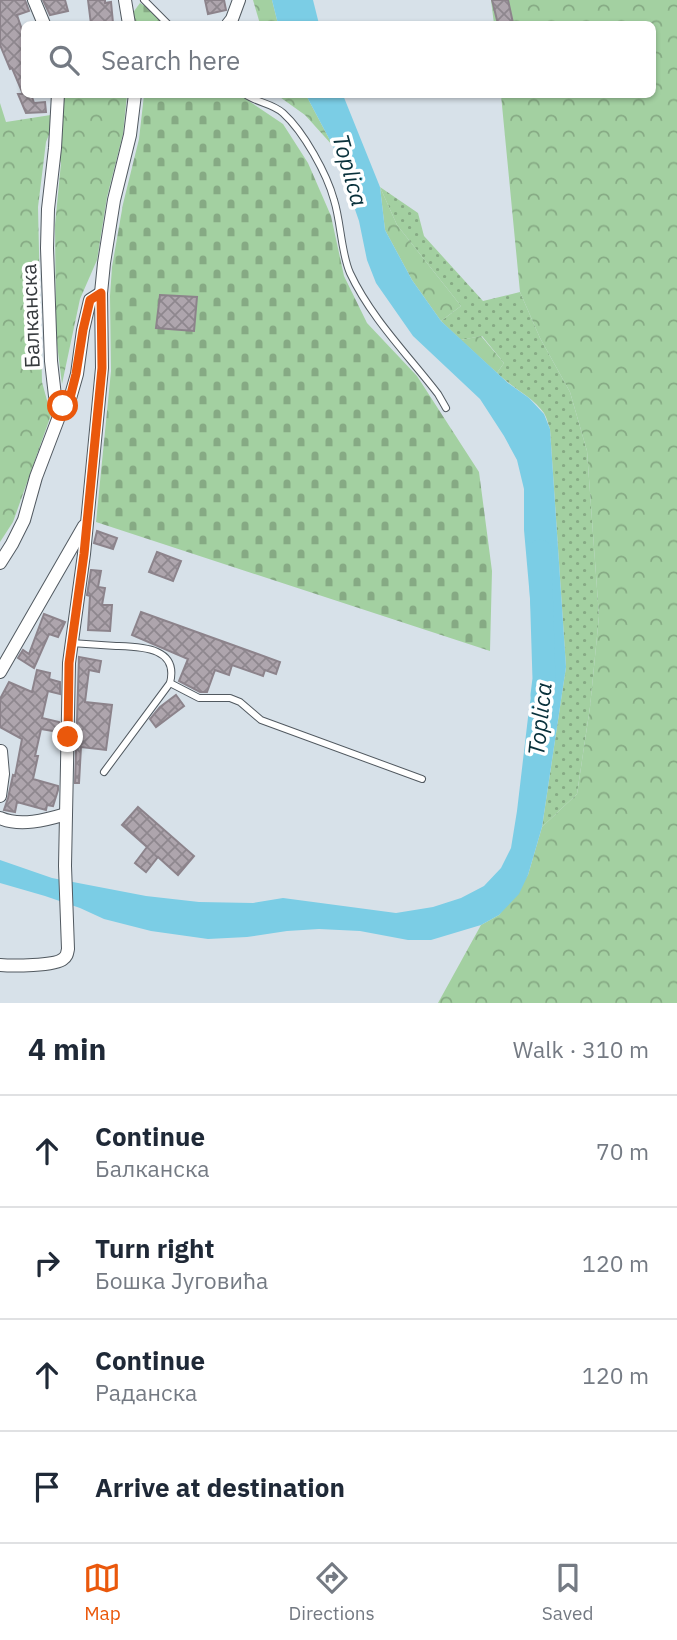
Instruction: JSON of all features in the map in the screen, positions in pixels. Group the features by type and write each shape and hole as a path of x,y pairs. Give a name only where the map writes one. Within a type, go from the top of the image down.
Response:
{"street":[{"path":"34,0 43,21"},
{"path":"125,0 128,21"},
{"path":"230,21 239,0"},
{"name":"Балканска","path":"58,98 47,248 53,387 58,403 63,406"},
{"path":"0,965 62,961 68,949 65,866 69,663 84,554 102,368 101,293 104,263 114,200 130,135 135,98"},
{"path":"0,563 24,520 36,477 63,406 69,402 90,300 101,293"},
{"path":"0,672 86,523"},
{"path":"0,796 3,774 1,751"},
{"path":"0,818 14,822 45,820 66,814"}],"lane":[{"path":"144,0 165,21"},
{"path":"250,98 284,114 313,150 334,199 349,271 370,309 438,394 446,408"},
{"path":"71,643 152,650 164,656 172,671 170,683 104,772"},
{"path":"170,683 199,698 230,698 240,702 261,720 422,779"}],"green space":[{"path":"253,0 272,0 277,21 259,21"},
{"path":"491,0 677,0 677,1003 438,1003 481,925 499,915 528,875 542,827 577,794 590,707 599,616 587,451 570,392 540,338 520,292 501,98 656,98 656,21 494,21"},
{"path":"140,3 162,21 133,21 132,14"},
{"path":"60,98 127,98 123,134 107,197 97,260 80,299 62,384 56,336 55,225 61,163 55,148 56,117 46,142 38,207 42,382 51,415 13,522 0,542 0,103 6,122 57,114"},
{"path":"144,98 244,98 283,124 308,163 331,216 344,276 367,323 417,376 479,472 492,571 490,651 96,522 111,371 112,267 123,204 139,139"},
{"path":"281,98 308,98 333,146 305,115"},
{"path":"380,187 418,213 424,236 483,301 520,292 540,338 570,392 587,451 599,616 590,707 577,794 542,827 566,667 550,429 539,407 497,373 504,363 482,336 461,340 441,321 461,306 397,225"},
{"path":"380,187 397,225 461,306 441,321 412,280 385,230"},
{"path":"481,336 504,363 497,373 461,340"}],"water":[{"path":"272,0 313,0 318,21 277,21"},
{"path":"308,98 344,98 380,187 385,230 412,280 441,321 508,383 529,398 544,414 550,429 566,667 542,827 528,875 519,894 499,915 481,925 431,940 408,940 360,931 319,929 208,939 151,931 104,919 80,908 0,883 0,860 52,878 146,896 199,902 253,903 283,898 396,913 433,907 461,898 484,886 501,868 511,848 536,666 524,530 524,489 517,460 480,399 413,336 376,283 367,260 359,221 333,146","holes":["536,574 540,579 549,627 547,664 543,665 535,590"]}],"building":[{"path":"0,0 25,0 29,11 17,15 21,27 21,89 0,45"},
{"path":"43,0 65,0 68,11 50,15"},
{"path":"88,0 111,2 113,21 91,21"},
{"path":"205,0 224,0 226,10 208,14"},
{"path":"492,0 508,0 513,21 497,21"},
{"path":"18,94 21,94 21,98 32,98 34,103 45,102 46,112 26,113"},
{"path":"160,295 197,297 194,331 156,328"},
{"path":"97,531 117,538 113,549 94,543"},
{"path":"157,552 181,561 173,581 149,572"},
{"path":"91,570 101,571 98,587 105,588 102,605 112,605 110,631 88,630 90,596 87,595"},
{"path":"141,612 280,662 276,674 265,670 263,676 232,665 229,675 215,670 207,692 200,692 179,681 188,659 132,635"},
{"path":"44,614 65,622 58,637 49,634 34,668 18,658 23,650 29,654"},
{"path":"79,657 101,661 99,672 89,670 85,702 112,705 106,750 81,747 79,783 75,783"},
{"path":"37,670 50,673 49,679 60,682 60,694 48,691 42,718 59,722 59,732 41,729 33,779 58,786 58,790 53,806 47,805 46,810 17,802 15,812 4,810 13,775 15,776 22,739 0,727 0,699 9,682 32,692"},
{"path":"176,695 184,706 156,727 150,719"},
{"path":"138,807 194,856 178,875 158,857 146,872 135,863 147,847 122,825"}],"waterway":[{"name":"Toplica","path":"540,551 544,679 542,695"}],"route":[{"path":"63,406 69,402 90,300 101,293 102,368 84,554 69,663 68,737"}]}
